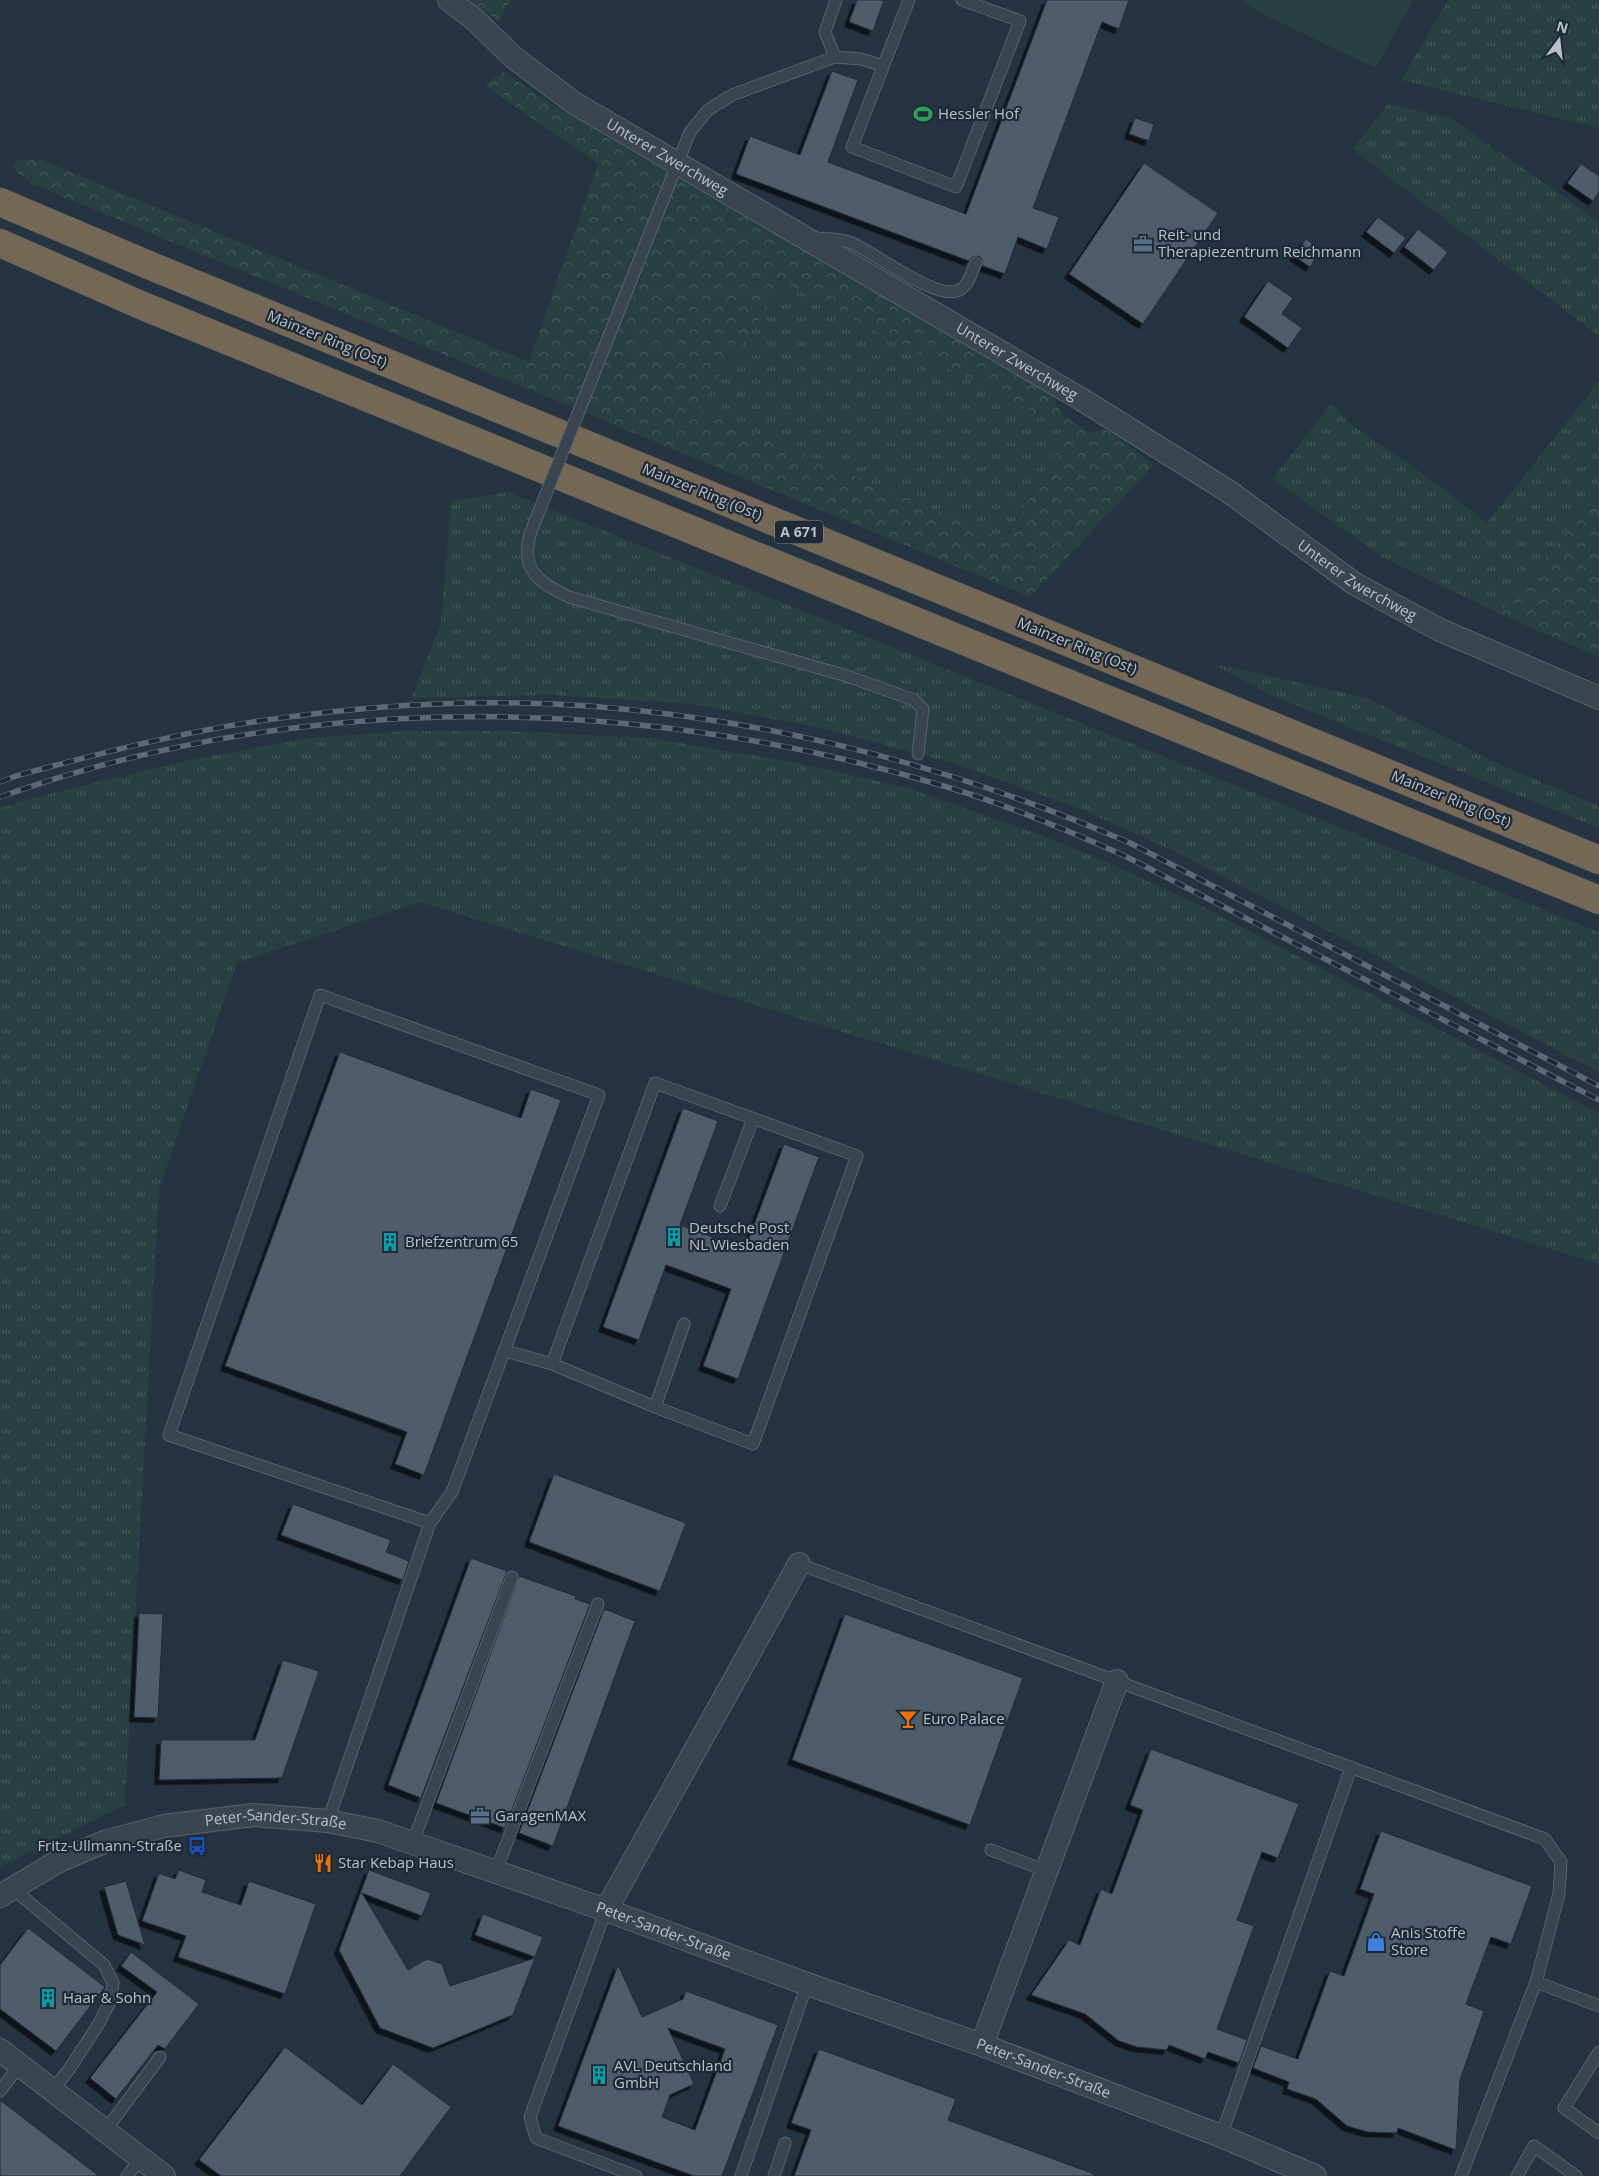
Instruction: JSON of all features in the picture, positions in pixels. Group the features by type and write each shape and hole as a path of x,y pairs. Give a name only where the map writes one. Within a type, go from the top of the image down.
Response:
{"highway":[{"name":"Mainzer Ring (Ost)","path":"0,202 169,274 1599,860"},
{"name":"A 671","path":"0,243 143,306 1599,900"}],"street":[{"name":"Unterer Zwerchweg","path":"449,0 474,19 513,57 551,87 600,120 1114,419 1228,492 1355,584 1440,630 1599,698"},
{"path":"606,1910 799,1564"},
{"path":"982,2045 1117,1682"},
{"name":"Peter-Sander-Straße","path":"6,1892 57,1862 104,1842 139,1831 205,1820 254,1815 328,1821 378,1831 496,1871 807,1984 982,2045 1221,2136 1270,2167 1315,2176"},
{"path":"0,2050 164,2176"}],"lane":[{"path":"835,58 825,32 836,0"},
{"path":"909,0 852,147 956,187 1020,21 962,0"},
{"path":"883,66 861,59 835,58 732,95 708,110 690,132 526,546 530,569 539,580 569,597 848,676 914,700 923,709 918,754"},
{"path":"805,238 834,239 851,242 930,287 946,292 958,291 966,285 976,263"},
{"path":"328,1821 430,1523 452,1492 506,1351 599,1095 320,995 169,1435 430,1523"},
{"path":"506,1351 552,1364 753,1444 857,1156 655,1083 552,1364"},
{"path":"720,1206 753,1119"},
{"path":"656,1407 684,1324"},
{"path":"799,1564 1545,1839 1561,1862 1559,1894 1536,1982 1461,2176"},
{"path":"412,1842 512,1577"},
{"path":"496,1871 598,1604"},
{"path":"1221,2136 1351,1768"},
{"path":"991,1850 1047,1871"},
{"path":"6,1892 104,1965 113,1983 110,2002 98,2024 68,2071 52,2090"},
{"path":"606,1910 530,2116 536,2138 636,2176"},
{"path":"1536,1982 1599,2006"},
{"path":"741,2176 807,1984"},
{"path":"1599,2052 1564,2108 1599,2133"},
{"path":"105,2131 160,2057"},
{"path":"0,2091 20,2066"},
{"path":"774,2176 785,2143"},
{"path":"1517,2176 1534,2146 1576,2176"},
{"path":"127,2176 141,2158"}],"green space":[{"path":"470,0 510,0 499,22"},
{"path":"1240,0 1413,0 1376,68 1262,14"},
{"path":"1448,0 1599,0 1599,128 1401,80"},
{"path":"504,72 551,104 1052,394 1062,415 1089,432 1106,429 1154,465 1030,597 32,184 12,167 19,159 42,160 529,362 598,164 484,85","holes":["784,283 1069,431 1005,540 698,409"]},
{"path":"1388,104 1450,118 1599,221 1599,336 1352,149"},
{"path":"784,283 1069,431 1004,540 698,409"},
{"path":"1599,381 1599,492 1500,614 1384,558 1272,479 1332,403 1348,422 1437,484 1487,523"},
{"path":"508,492 1599,932 1599,1072 1178,853 1078,808 949,762 817,727 692,704 552,695 411,698 441,623 451,501"},
{"path":"1599,492 1599,657 1500,614"},
{"path":"1211,663 1367,698 1501,765 1599,806 1599,828 1268,694"},
{"path":"407,731 503,731 650,738 799,763 908,788 1041,835 1105,861 1201,906 1599,1113 1599,1264 420,902 237,963 159,1189 125,1805 0,1867 0,808 25,800 185,761 308,738"}],"building":[{"path":"857,0 884,0 873,31 849,22"},
{"path":"1047,0 1129,0 1119,29 1102,22 1033,208 1059,217 1047,249 1018,237 1005,274 983,266 982,259 979,256 972,257 969,261 736,174 750,136 800,155 832,71 858,80 828,162 966,214"},
{"path":"1135,118 1154,124 1149,141 1129,134"},
{"path":"1144,163 1218,213 1143,324 1069,274"},
{"path":"1581,164 1599,176 1599,192 1593,201 1567,183"},
{"path":"1378,217 1406,238 1394,253 1366,232"},
{"path":"1418,229 1448,252 1434,270 1404,247"},
{"path":"1306,239 1321,250 1310,267 1294,256"},
{"path":"1268,281 1293,298 1282,314 1302,328 1288,348 1244,317"},
{"name":"Briefzentrum 65","path":"340,1052 521,1118 531,1089 561,1100 424,1475 395,1464 407,1432 225,1366"},
{"name":"Deutsche Post NL Wiesbaden","path":"683,1108 718,1121 680,1225 745,1249 784,1144 819,1157 738,1379 703,1366 731,1289 666,1265 639,1340 603,1327"},
{"path":"554,1474 686,1523 660,1591 529,1542"},
{"path":"293,1504 391,1540 386,1552 409,1561 403,1580 281,1535"},
{"path":"471,1558 507,1571 421,1798 388,1785"},
{"path":"519,1576 576,1596 575,1599 590,1604 505,1828 436,1803"},
{"path":"604,1609 635,1621 553,1846 519,1833"},
{"path":"139,1613 163,1614 158,1718 134,1717"},
{"name":"Euro Palace","path":"845,1614 1023,1678 970,1825 792,1760"},
{"path":"283,1660 319,1671 282,1778 159,1780 161,1740 255,1740"},
{"path":"1151,1749 1299,1804 1278,1858 1262,1852 1237,1920 1254,1926 1217,2029 1247,2040 1239,2063 1208,2052 1205,2059 1169,2045 1167,2050 1137,2047 1119,2041 1085,2014 1031,1995 1069,1940 1080,1945 1101,1889 1112,1894 1143,1810 1130,1805"},
{"path":"1381,1831 1532,1886 1511,1944 1491,1937 1466,2004 1484,2011 1460,2080 1456,2150 1398,2128 1397,2133 1368,2132 1347,2126 1316,2099 1287,2089 1289,2082 1253,2068 1261,2046 1298,2059 1330,1971 1344,1976 1374,1894 1360,1889"},
{"path":"179,1870 206,1880 202,1892 241,1905 249,1881 316,1904 285,1994 178,1957 186,1936 142,1921 159,1873 175,1879"},
{"path":"369,1870 431,1893 422,1916 362,1893 408,1970 427,1959 442,1964 450,1986 535,1958 513,2015 433,2048 380,2028 339,1950"},
{"path":"126,1881 145,1945 118,1935 104,1887"},
{"path":"483,1914 543,1937 535,1957 475,1935"},
{"name":"Haar & Sohn","path":"28,1928 105,1987 56,2051 0,2009 0,1965"},
{"path":"131,1952 199,2004 165,2049 158,2045 116,2099 90,2078 157,1992 121,1966"},
{"name":"AVL Deutschland GmbH","path":"618,1965 642,2017 683,1999 686,1991 778,2025 722,2176 694,2176 558,2126","holes":["668,2028 725,2049 695,2130 662,2117 670,2095 694,2084"]},
{"path":"285,2047 362,2105 393,2064 451,2107 400,2176 221,2176 199,2160"},
{"path":"819,2049 956,2099 948,2120 1094,2174 1094,2176 794,2176 811,2130 791,2123"},
{"path":"0,2100 99,2176 0,2176"}],"railway":[{"path":"0,782 19,775 108,752 228,726 300,715 424,704 507,703 589,706 659,713 797,736 866,752 1000,792 1130,843 1599,1086"},
{"path":"0,797 115,762 233,737 352,722 472,717 593,721 712,734 831,756 947,787 992,802 1059,827 1125,856 1599,1100"}],"place":[{"name":"Hessler Hof","path":"923,114"},
{"name":"Reit- und Therapiezentrum Reichmann","path":"1143,244"},
{"name":"Deutsche Post NL Wiesbaden","path":"674,1237"},
{"name":"Briefzentrum 65","path":"390,1242"},
{"name":"Euro Palace","path":"908,1719"},
{"name":"GaragenMAX","path":"480,1816"},
{"name":"Fritz-Ullmann-Straße","path":"197,1846"},
{"name":"Star Kebap Haus","path":"323,1863"},
{"name":"Anis Stoffe Store","path":"1376,1942"},
{"name":"Haar & Sohn","path":"48,1998"},
{"name":"AVL Deutschland GmbH","path":"599,2075"}]}
